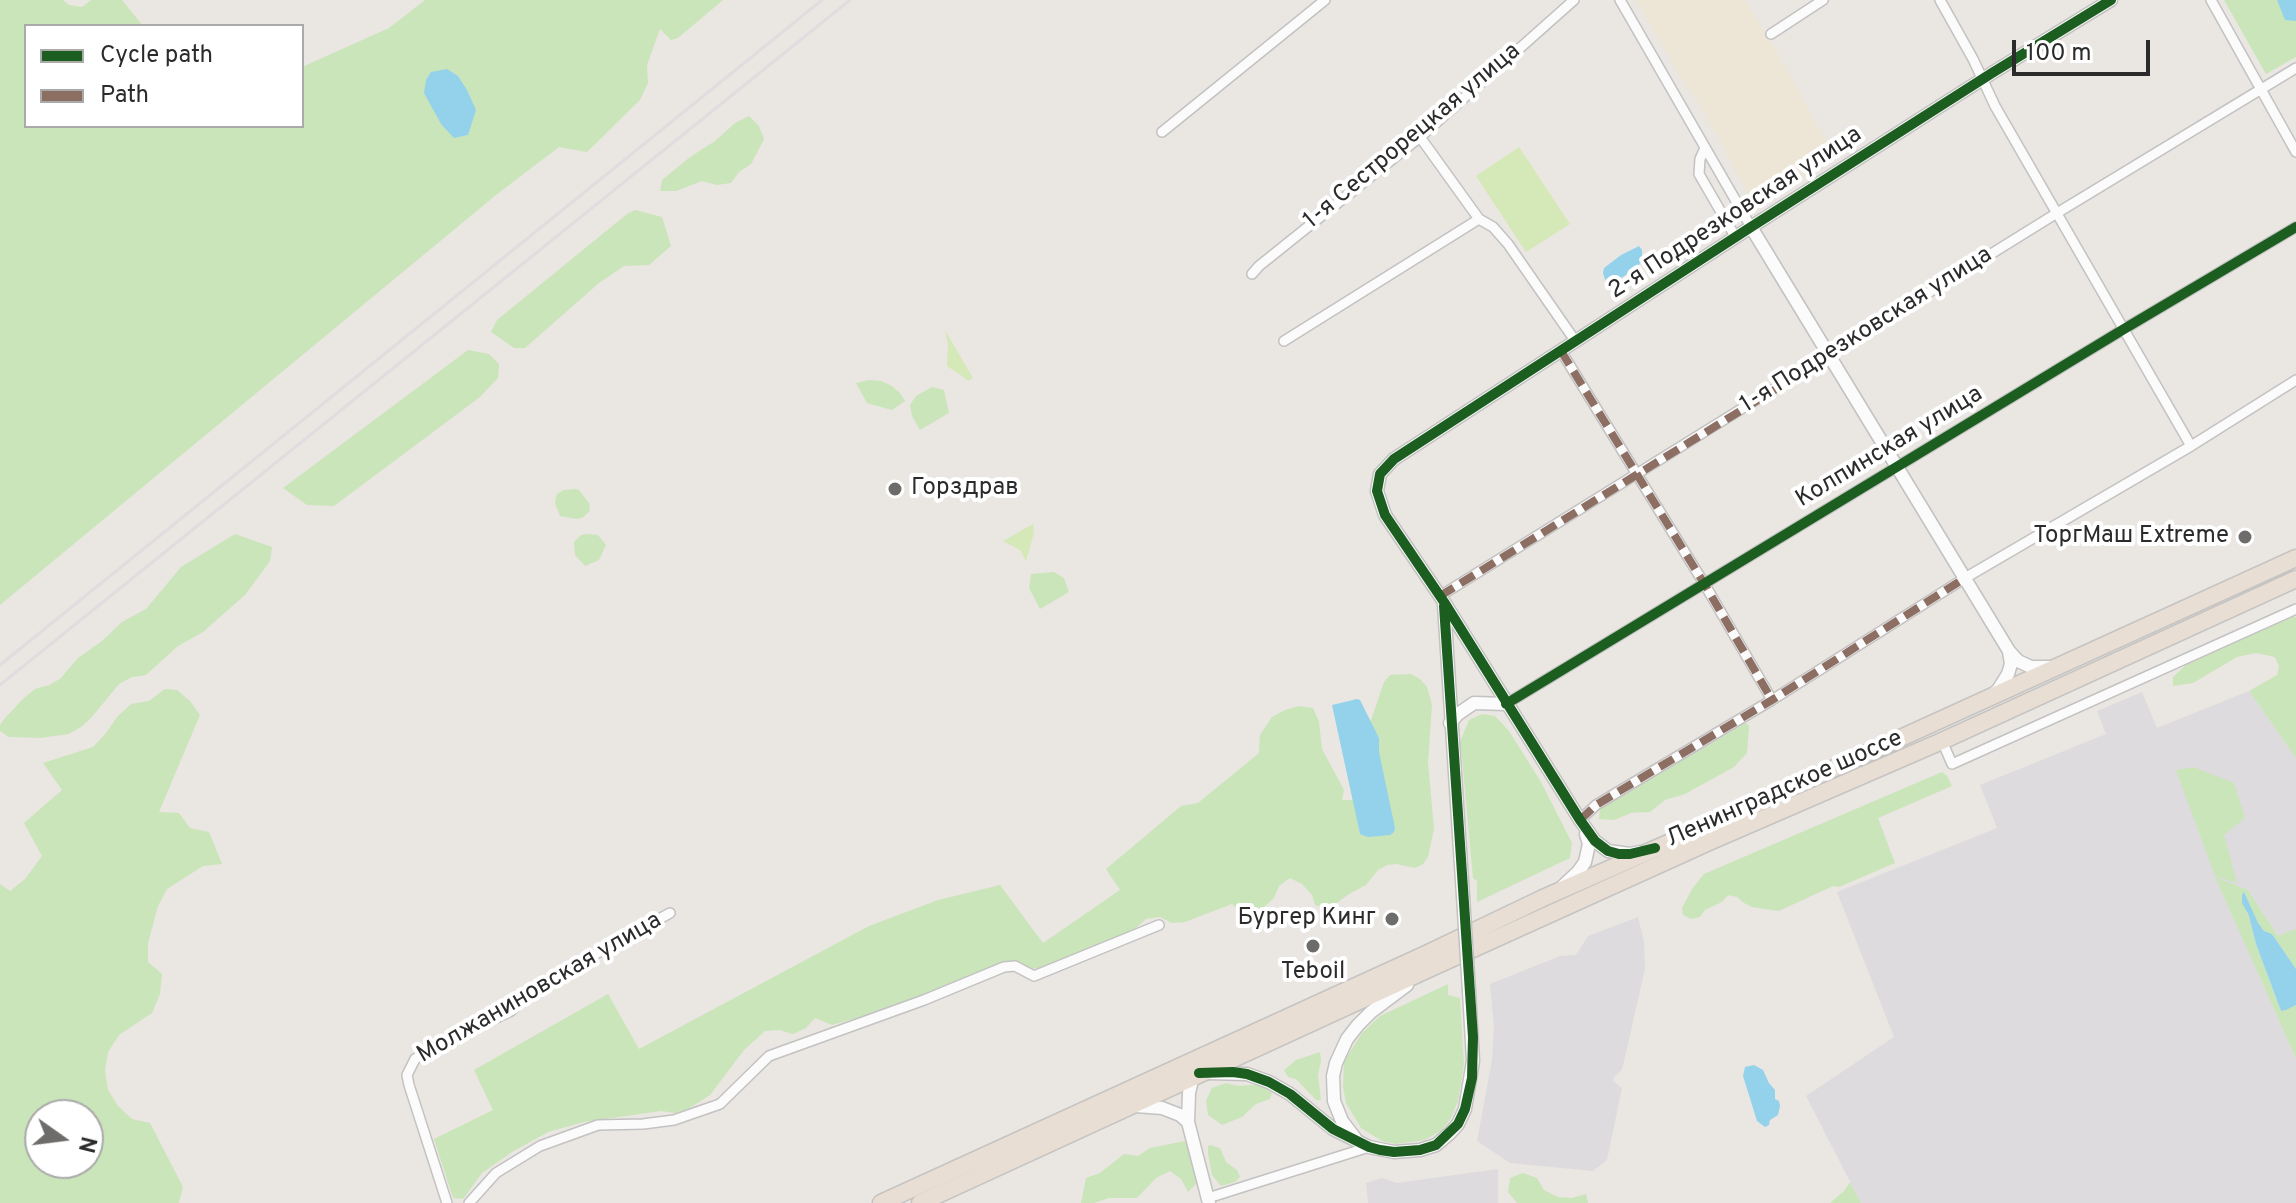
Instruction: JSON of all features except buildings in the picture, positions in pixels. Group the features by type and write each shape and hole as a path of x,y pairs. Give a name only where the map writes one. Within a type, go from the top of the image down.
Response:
{"highway":[{"name":"Ленинградское шоссе","path":"881,1203 1543,898 2296,558"},
{"name":"Ленинградское шоссе","path":"920,1203 1196,1074 1709,842 1942,741 2296,579"}],"street":[{"path":"1162,132 1325,0"},
{"name":"1-я Сестрорецкая улица","path":"1252,274 1420,137 1574,0"},
{"path":"1620,0 1751,227 2009,651 2018,661 2031,667 2046,668 2061,664"},
{"path":"1771,34 1823,0"},
{"path":"1940,0 1995,106 2191,446"},
{"name":"2-я Подрезковская улица","path":"1442,599 1379,502 1377,482 1385,466 1751,227 2111,0"},
{"path":"2211,0 2296,152"},
{"name":"1-я Подрезковская улица","path":"1442,599 1636,473 2296,68"},
{"path":"1420,137 1479,219 1493,227 1508,244 1576,342"},
{"path":"1705,148 1699,174 1736,238"},
{"path":"1284,341 1479,219"},
{"name":"Колпинская улица","path":"1506,704 2296,227"},
{"path":"1561,351 1772,700"},
{"path":"1580,820 1596,805 1772,700 1965,578 2191,446 2296,380"},
{"path":"1442,599 1595,841 1608,851 1630,854 1655,848"},
{"path":"1365,1145 1209,1200 1188,1122 1189,1093 1196,1074 1247,1074 1290,1094 1333,1129 1365,1145 1394,1152 1436,1145 1458,1124 1472,1078 1473,1037 1442,599"},
{"path":"1942,741 1952,764 2296,609"},
{"path":"1989,698 2008,674 2011,664 2009,651"},
{"path":"1450,723 1474,703 1506,704"},
{"path":"1543,898 1570,880 1585,862 1589,844 1580,820"},
{"name":"Молжаниновская улица","path":"447,1203 409,1085 407,1075 415,1059 511,1011 534,988 670,913"},
{"path":"469,1203 496,1173 540,1146 598,1125 674,1120 720,1104 769,1056 821,1039 1004,967 1015,966 1034,976 1159,925"},
{"path":"1365,1145 1350,1134 1334,1101 1333,1076 1341,1050 1371,1012 1433,967"},
{"path":"1128,1106 1162,1108 1188,1122"}],"shaded area":[{"path":"1636,0 1745,0 1836,158 1756,209 1696,98 1686,87"},
{"path":"2249,691 2296,758 2296,929 2279,937 2248,890 2216,879 2296,1059 2296,1203 1861,1203 1806,1096 1894,1037 1837,892 1997,828 1980,785 2106,734 2097,711 2142,692 2157,728"},
{"path":"1638,917 1644,942 1645,969 1622,1070 1613,1081 1622,1088 1607,1160 1593,1171 1510,1163 1477,1141 1492,1060 1494,1026 1490,984 1560,956 1576,955 1588,936"},
{"path":"1498,1169 1498,1203 1368,1203 1366,1183 1382,1178 1397,1183"}],"green space":[{"path":"0,0 63,0 69,5 82,7 91,0 122,0 141,24 24,24 24,128 304,128 304,66 389,28 425,0 723,0 678,38 671,40 660,29 647,65 648,83 640,100 587,152 559,147 496,195 0,605"},
{"path":"2224,0 2277,0 2296,21 2296,57 2266,74"},
{"path":"749,116 759,126 764,139 751,164 739,172 731,183 717,185 702,181 676,191 660,191 662,180 735,123"},
{"path":"1519,147 1570,224 1526,252 1476,176"},
{"path":"635,210 662,217 671,246 649,265 624,266 599,283 525,348 514,348 491,332 497,320"},
{"path":"945,330 973,378 969,381 947,366"},
{"path":"468,350 489,354 499,364 498,378 480,397 334,506 307,505 283,488"},
{"path":"869,380 892,386 905,401 892,410 867,403 856,383"},
{"path":"932,387 944,390 949,413 920,430 910,405 916,396"},
{"path":"576,489 589,503 590,511 576,519 560,516 555,503 557,494"},
{"path":"1033,524 1034,533 1026,561 1020,550 1003,541"},
{"path":"235,534 272,547 270,561 245,595 203,632 178,646 146,675 132,677 119,684 91,718 69,734 40,738 9,737 0,731 5,718 24,698 35,689 60,679 78,658 122,622 146,609 181,567"},
{"path":"587,534 598,535 606,545 599,560 585,566 575,555 574,542"},
{"path":"1054,572 1064,578 1069,592 1040,609 1029,588 1031,574"},
{"path":"2296,617 2296,758 2249,691 2277,675 2279,666 2275,657 2256,653 2237,657 2193,683 2173,686 2173,677 2187,664"},
{"path":"1411,674 1427,687 1432,705 1428,762 1434,829 1428,857 1423,864 1415,868 1387,865 1378,870 1366,885 1334,905 1324,907 1315,905 1312,895 1302,884 1290,878 1279,886 1274,898 1253,917 1249,925 1242,924 1238,910 1232,904 1185,922 1172,923 1160,917 1146,919 1129,934 1040,968 1029,969 1017,962 1004,963 891,1008 832,1025 815,1018 806,1028 793,1034 779,1030 765,1031 744,1050 710,1095 688,1109 584,1122 548,1132 482,1173 463,1199 453,1198 434,1139 493,1110 474,1070 608,994 639,1049 869,926 938,900 1000,885 1043,943 1120,890 1106,869 1181,806 1198,803 1259,753 1260,735 1272,717 1285,710 1299,706 1313,708 1319,722 1322,749 1344,790 1342,800 1353,800 1360,834 1379,752 1379,738 1370,723 1384,682 1390,675"},
{"path":"165,689 177,690 200,715 159,812 179,813 190,828 209,832 222,864 203,866 167,889 158,906 148,943 148,962 162,974 160,994 152,1013 119,1035 108,1052 105,1070 108,1090 118,1106 132,1119 150,1123 183,1187 179,1203 0,1203 0,884 10,891 25,879 42,856 24,823 62,790 43,763 93,747 131,704 149,701"},
{"path":"1482,714 1495,716 1509,731 1541,782 1572,843 1570,858 1477,902 1459,744 1469,720"},
{"path":"1746,723 1749,726 1747,753 1734,767 1685,794 1665,800 1650,812 1631,813 1614,820 1599,819 1600,809"},
{"path":"2193,767 2234,783 2245,818 2224,835 2237,883 2215,876 2176,770"},
{"path":"1942,772 1952,786 1878,818 1895,863 1839,887 1833,886 1779,911 1752,907 1728,895 1722,902 1705,910 1700,917 1691,919 1683,915 1682,908 1704,874"},
{"path":"2215,877 2248,890 2278,936 2296,929 2296,969 2272,934 2264,931 2243,908 2249,916 2281,1011 2296,1005 2296,1059"},
{"path":"1448,984 1448,995 1460,998 1464,1064 1458,1101 1451,1118 1442,1130 1425,1140 1396,1144 1382,1141 1361,1128 1346,1103 1344,1061 1362,1033 1380,1016"},
{"path":"1320,1052 1318,1075 1321,1100 1316,1100 1284,1070 1296,1060"},
{"path":"1226,1083 1239,1086 1261,1084 1272,1093 1270,1099 1256,1104 1242,1117 1222,1125 1208,1115 1206,1101 1212,1088"},
{"path":"1185,1141 1193,1154 1198,1182 1188,1192 1181,1179 1170,1171 1156,1178 1137,1198 1109,1198 1081,1203 1086,1178 1100,1173 1124,1154 1138,1156 1150,1148"},
{"path":"1210,1145 1220,1148 1226,1162 1237,1170 1240,1177 1235,1182 1221,1186 1212,1175 1208,1154"},
{"path":"1523,1173 1537,1178 1544,1190 1558,1197 1572,1198 1586,1194 1588,1203 1517,1203 1508,1192 1510,1178"},
{"path":"1850,1182 1861,1203 1830,1203 1844,1191"}],"water":[{"path":"2277,0 2296,0 2296,21 2285,20"},
{"path":"447,69 458,76 476,110 468,135 454,138 441,124 424,93 431,72"},
{"path":"1639,246 1642,260 1637,268 1606,283 1604,268"},
{"path":"1357,699 1379,738 1379,752 1395,828 1390,835 1368,837 1360,834 1332,705"},
{"path":"2244,892 2258,923 2264,931 2272,934 2296,969 2296,1005 2286,1010 2281,1011 2256,944 2249,916 2242,903"},
{"path":"1754,1065 1763,1070 1780,1106 1778,1115 1765,1127 1757,1121 1743,1076 1745,1067"}],"railway":[{"path":"0,665 822,0"},
{"path":"0,685 850,0"}],"marked path":[{"path":"1561,351 1772,700"},
{"path":"1440,596 1831,355"},
{"path":"1580,820 1596,805 1772,700 1965,578"}],"cycle path":[{"path":"1655,848 1619,854 1608,851 1595,841 1444,602 1385,515 1377,491 1380,474 1394,459 1751,227 2111,0"},
{"path":"1506,704 2296,227"},
{"path":"1199,1073 1233,1072 1269,1082 1290,1094 1333,1129 1380,1150 1420,1150 1436,1145 1458,1124 1472,1078 1473,1037 1444,606"}],"place":[{"name":"Горздрав","path":"895,489"},
{"name":"ТоргМаш Extreme","path":"2245,537"},
{"name":"Бургер Кинг","path":"1392,919"},
{"name":"Teboil","path":"1313,946"}]}
